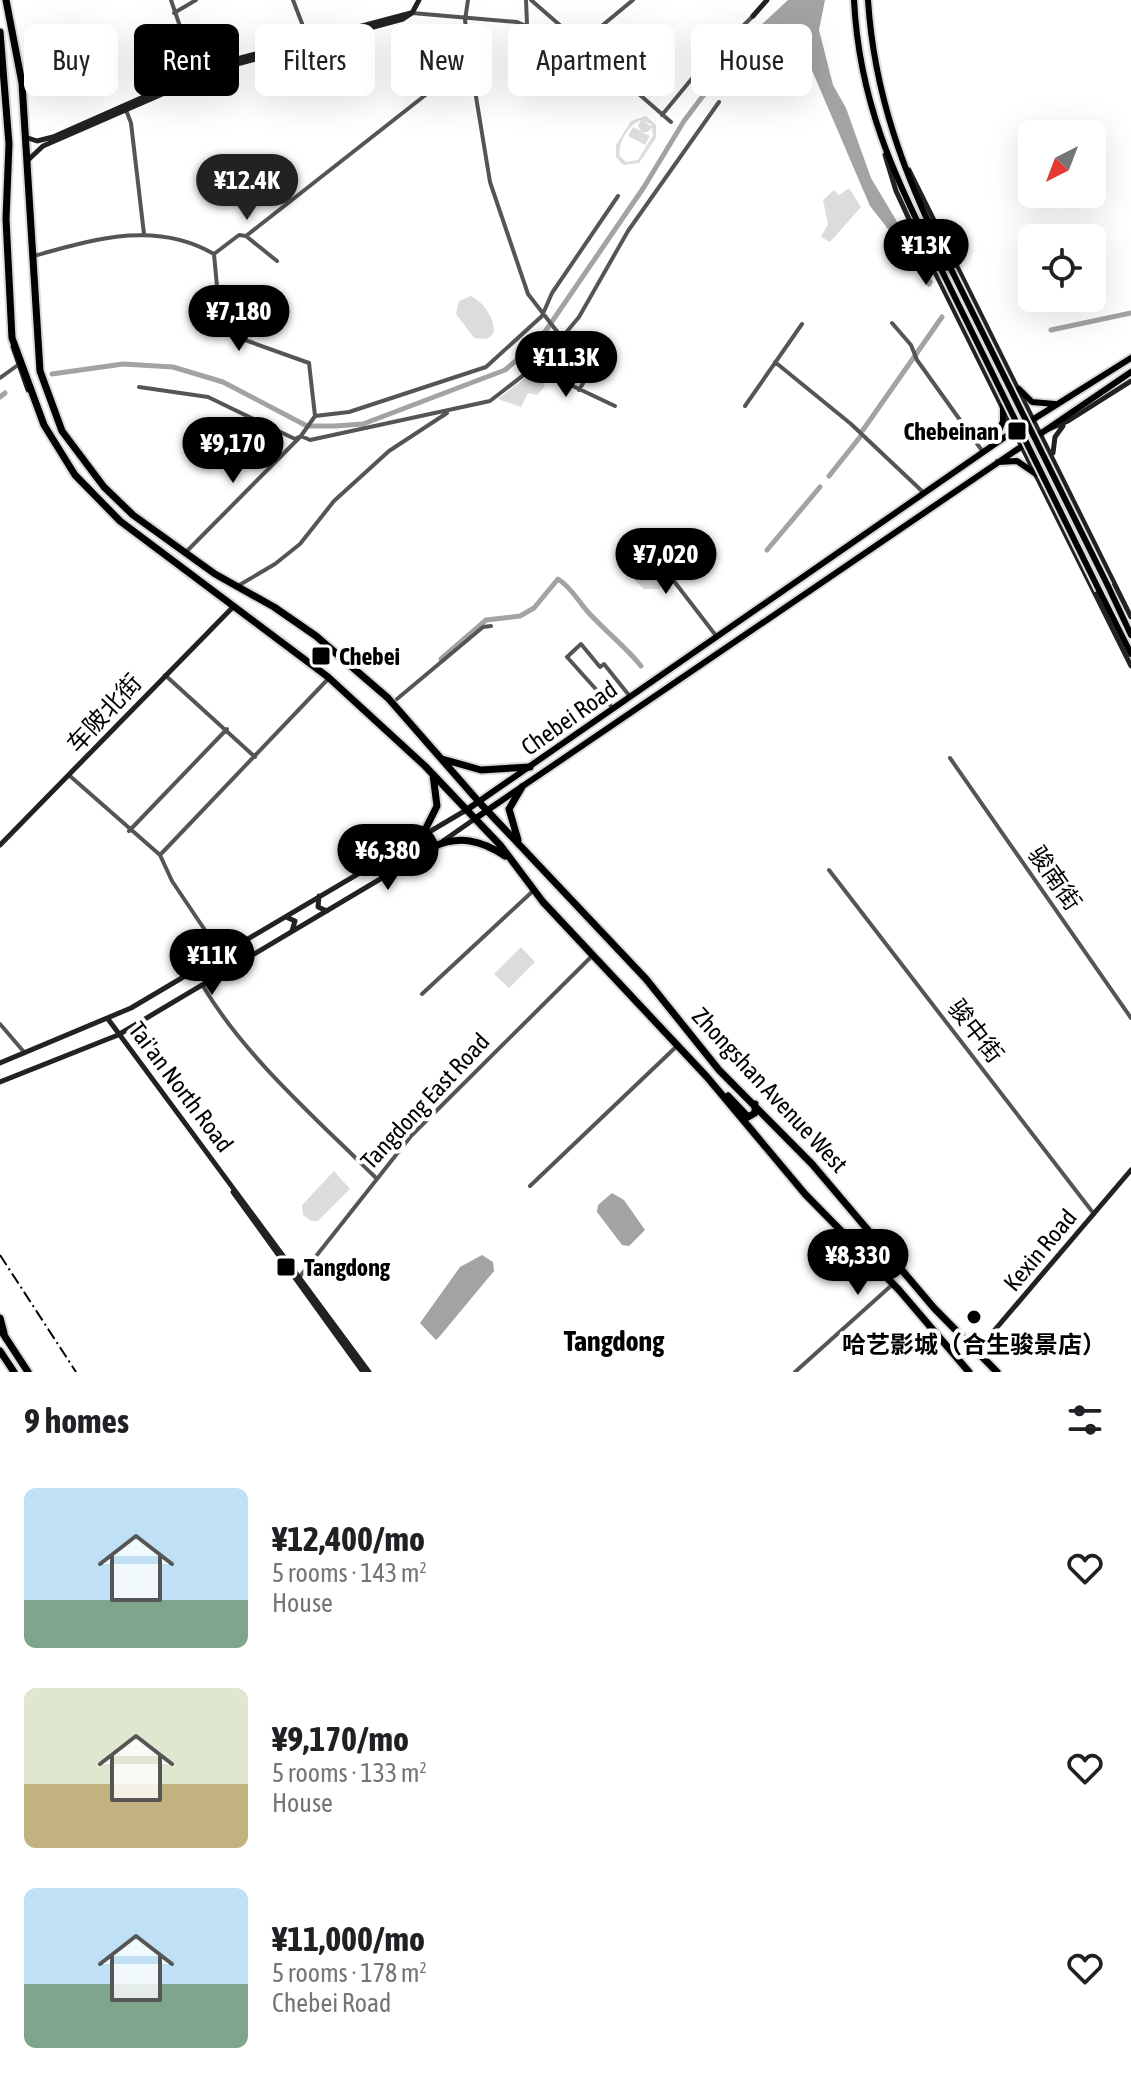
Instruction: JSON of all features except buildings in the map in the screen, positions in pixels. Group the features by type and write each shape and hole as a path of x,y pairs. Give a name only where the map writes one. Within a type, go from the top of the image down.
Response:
{"highway":[{"name":"Zhongshan Avenue West","path":"6,0 20,71 40,371 62,431 85,466 111,495 185,553 236,588 274,607 343,658 388,698 463,785 646,979 713,1063 874,1233 916,1289 975,1353 997,1372"},
{"name":"Zhongshan Avenue West","path":"0,32 10,156 6,219 12,338 32,395 56,446 97,501 133,532 329,678 468,809 592,956 717,1088 822,1212 893,1284 969,1372"},
{"path":"5,68 10,74 20,71"},
{"path":"6,100 13,95 23,104"},
{"path":"440,758 481,770 530,767"},
{"path":"420,840 437,806 432,773"},
{"path":"450,791 459,792 463,785"},
{"path":"522,787 509,815 525,852"},
{"path":"491,835 493,829 502,827"},
{"path":"433,847 453,839 471,841 501,853 518,868"},
{"path":"717,1088 748,1117 755,1113 755,1104"},
{"path":"0,1318 6,1339"},
{"path":"0,1327 28,1372"},
{"path":"0,1351 14,1372"}],"main road":[{"path":"374,24 412,13 419,0"},
{"path":"753,16 767,0"},
{"path":"854,0 862,74 903,208 1131,666"},
{"path":"854,9 861,14 868,3"},
{"path":"868,3 877,71 896,149 946,259 1131,635"},
{"path":"862,74 868,66 877,71"},
{"path":"27,161 40,147 152,96"},
{"path":"25,137 33,141 46,140 155,96"},
{"path":"0,136 8,123"},
{"path":"0,147 10,156"},
{"path":"896,149 1034,420 1045,431 1053,458 1131,617"},
{"path":"885,155 1131,654"},
{"path":"12,338 18,365 32,395"},
{"name":"Chebei Road","path":"0,1063 108,1019 420,840 983,452 1129,358"},
{"path":"985,372 997,372 1006,363"},
{"path":"1045,431 1131,372"},
{"name":"Chebei Road","path":"0,1082 118,1035 433,847 1021,444 1068,421 1129,383"},
{"path":"1018,386 1038,404 1062,402"},
{"path":"997,395 1009,394 1018,386"},
{"path":"992,446 1001,427 1003,406"},
{"path":"1053,458 1055,437 1068,421"},
{"path":"983,452 991,456 993,464 1017,461 1036,474"},
{"path":"1041,483 1048,473 1061,474"},
{"path":"1058,518 1066,508 1078,509"},
{"name":"车陂北街","path":"0,845 234,605"},
{"path":"680,662 679,672 688,675"},
{"path":"655,679 664,682 663,692"},
{"path":"320,895 318,907 329,911"},
{"path":"284,917 295,921 292,932"},
{"name":"Tai'an North Road","path":"108,1019 366,1372"},
{"name":"Kexin Road","path":"975,1353 1131,1170"}],"street":[{"path":"171,0 177,24"},
{"path":"173,13 196,0"},
{"path":"293,0 302,24"},
{"path":"466,24 468,0"},
{"path":"412,13 527,24 529,0"},
{"path":"529,0 556,24"},
{"path":"604,24 633,0"},
{"path":"662,115 699,70 753,16"},
{"path":"246,236 424,96"},
{"path":"301,436 310,440 342,435 400,418 447,413 490,401 547,357 561,338 528,294 490,182 476,96"},
{"path":"641,96 671,122"},
{"path":"559,334 564,335 579,317 628,231 719,102"},
{"path":"126,110 131,123 144,234"},
{"path":"315,416 349,412 475,371 496,358 542,316 552,293 618,196"},
{"path":"32,257 144,234 177,236 214,254"},
{"path":"214,254 239,235 246,236 277,261"},
{"path":"185,553 301,436 315,416 312,375 305,359 231,335 226,329 218,297 214,254"},
{"path":"892,323 983,452"},
{"path":"745,406 802,324"},
{"path":"547,357 558,379 615,406"},
{"path":"579,390 598,358"},
{"path":"775,362 853,426 924,493"},
{"path":"0,378 18,365"},
{"path":"139,387 178,390 208,397 295,439 301,436"},
{"path":"236,588 300,544 334,501 389,451 447,413"},
{"path":"659,533 670,576 717,637"},
{"path":"397,699 483,627 491,626"},
{"path":"611,706 567,657 581,644 600,667 604,664 628,694"},
{"path":"165,675 255,757"},
{"path":"160,855 329,678"},
{"path":"129,831 227,729"},
{"name":"骏南街","path":"950,758 1131,1018"},
{"path":"70,776 129,831 160,855 172,881 221,954"},
{"name":"骏中街","path":"829,870 1094,1214"},
{"path":"422,994 534,890"},
{"name":"Tangdong East Road","path":"299,1279 416,1131 592,956"},
{"path":"203,986 213,1003 286,1089 376,1178"},
{"path":"0,1024 24,1052"},
{"path":"530,1186 678,1045"},
{"path":"795,1372 893,1284"}],"shaded area":[{"path":"788,0 825,0 819,30 833,85 846,108 871,178 933,282 931,284 870,206 812,70 812,24 762,24"},
{"path":"646,116 656,125 656,138 639,163 623,165 616,157 616,145 631,121","holes":["641,120 638,126 641,131 633,127 628,136 645,145 650,136 642,132 648,132 652,127 653,135 638,160 626,162 620,156 622,140 637,122"]},
{"path":"849,188 861,207 830,242 821,237 828,224 823,200 834,190 839,195"},
{"path":"471,296 491,317 494,329 487,339 474,338 456,314 459,301"},
{"path":"534,371 545,386 537,395 528,393 521,407 498,399"},
{"path":"623,548 633,548 662,574 663,583 659,589 644,589 619,566 617,557"},
{"path":"521,947 535,962 509,988 494,974"},
{"path":"334,1171 350,1189 318,1221 311,1221 303,1215 302,1205"},
{"path":"612,1193 624,1200 645,1230 629,1246 622,1245 597,1212 598,1205"},
{"path":"482,1255 493,1262 494,1271 436,1340 420,1323 460,1267"}],"waterway":[{"path":"52,374 123,364 173,367 223,382 307,426 335,426 363,424 505,370 538,342 703,96"},
{"path":"907,252 929,284"},
{"path":"1051,330 1131,313"},
{"path":"863,430 942,317"},
{"path":"0,397 5,393"},
{"path":"829,476 860,437"},
{"path":"767,550 820,487"},
{"path":"441,659 486,620 520,616 534,608 558,579 641,666"}],"railway":[{"path":"0,1255 76,1372"}],"place":[{"name":"Chebeinan","path":"1017,431"},
{"name":"Chebei","path":"321,656"},
{"name":"Tangdong","path":"286,1267"},
{"name":"哈艺影城（合生骏景店）","path":"974,1317"}],"district":[{"name":"Tangdong","path":"614,1341"}]}
